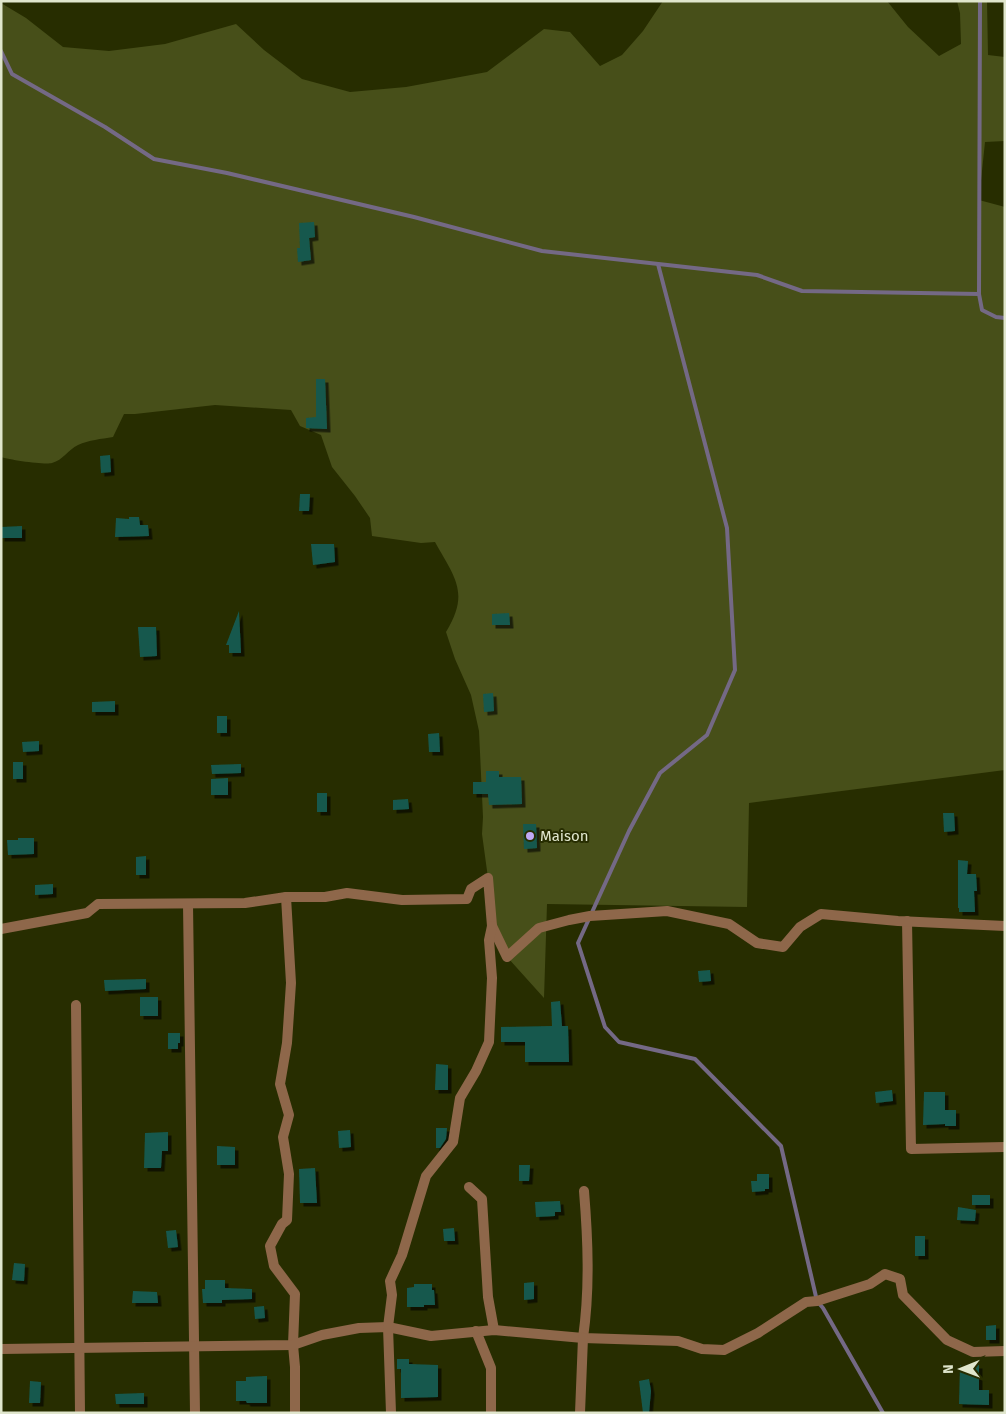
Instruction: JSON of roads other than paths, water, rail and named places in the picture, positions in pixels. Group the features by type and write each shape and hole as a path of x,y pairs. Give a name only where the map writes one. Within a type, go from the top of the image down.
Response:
{"street":[{"path":"1,929 87,913 98,904 245,902 286,897 325,897 347,893 402,900 467,899 471,889 488,878 492,926 489,951 492,978 489,1042 476,1071 460,1098 453,1142 426,1176 402,1255 390,1281 392,1295 388,1327 391,1413"},
{"path":"286,897 291,983 287,1043 280,1084 288,1115 284,1137 289,1174 287,1220 282,1224 270,1246 274,1266 295,1294 293,1345 295,1413"},
{"path":"188,904 195,1413"},
{"path":"492,926 507,957 540,928 569,920 615,914 667,911 730,924 757,943 783,947 800,927 821,914 1005,926"},
{"path":"907,921 911,1149 1005,1147"},
{"path":"76,1006 80,1413"},
{"path":"469,1187 482,1199 488,1297 494,1330"},
{"path":"580,1413 583,1338 588,1306 584,1191"},
{"path":"1,1349 293,1345 331,1333 359,1328 388,1327 431,1336 494,1330 583,1338 678,1341 702,1349 724,1350 758,1333 806,1302 817,1301 870,1284 885,1274 900,1279 903,1295 947,1340 973,1352 1005,1351"},
{"path":"476,1331 491,1368 491,1413"}],"waterway":[{"path":"1,51 12,74 105,127 154,159 227,173 414,217 542,251 757,275 802,291 979,294 980,1"},
{"path":"658,264 727,528 735,670 707,735 660,773 629,831 578,943 605,1027 619,1042 695,1059 781,1146 817,1301 823,1308 883,1413"},
{"path":"979,294 982,310 996,317 1005,318"}],"place":[{"name":"Maison","path":"530,836"}]}
